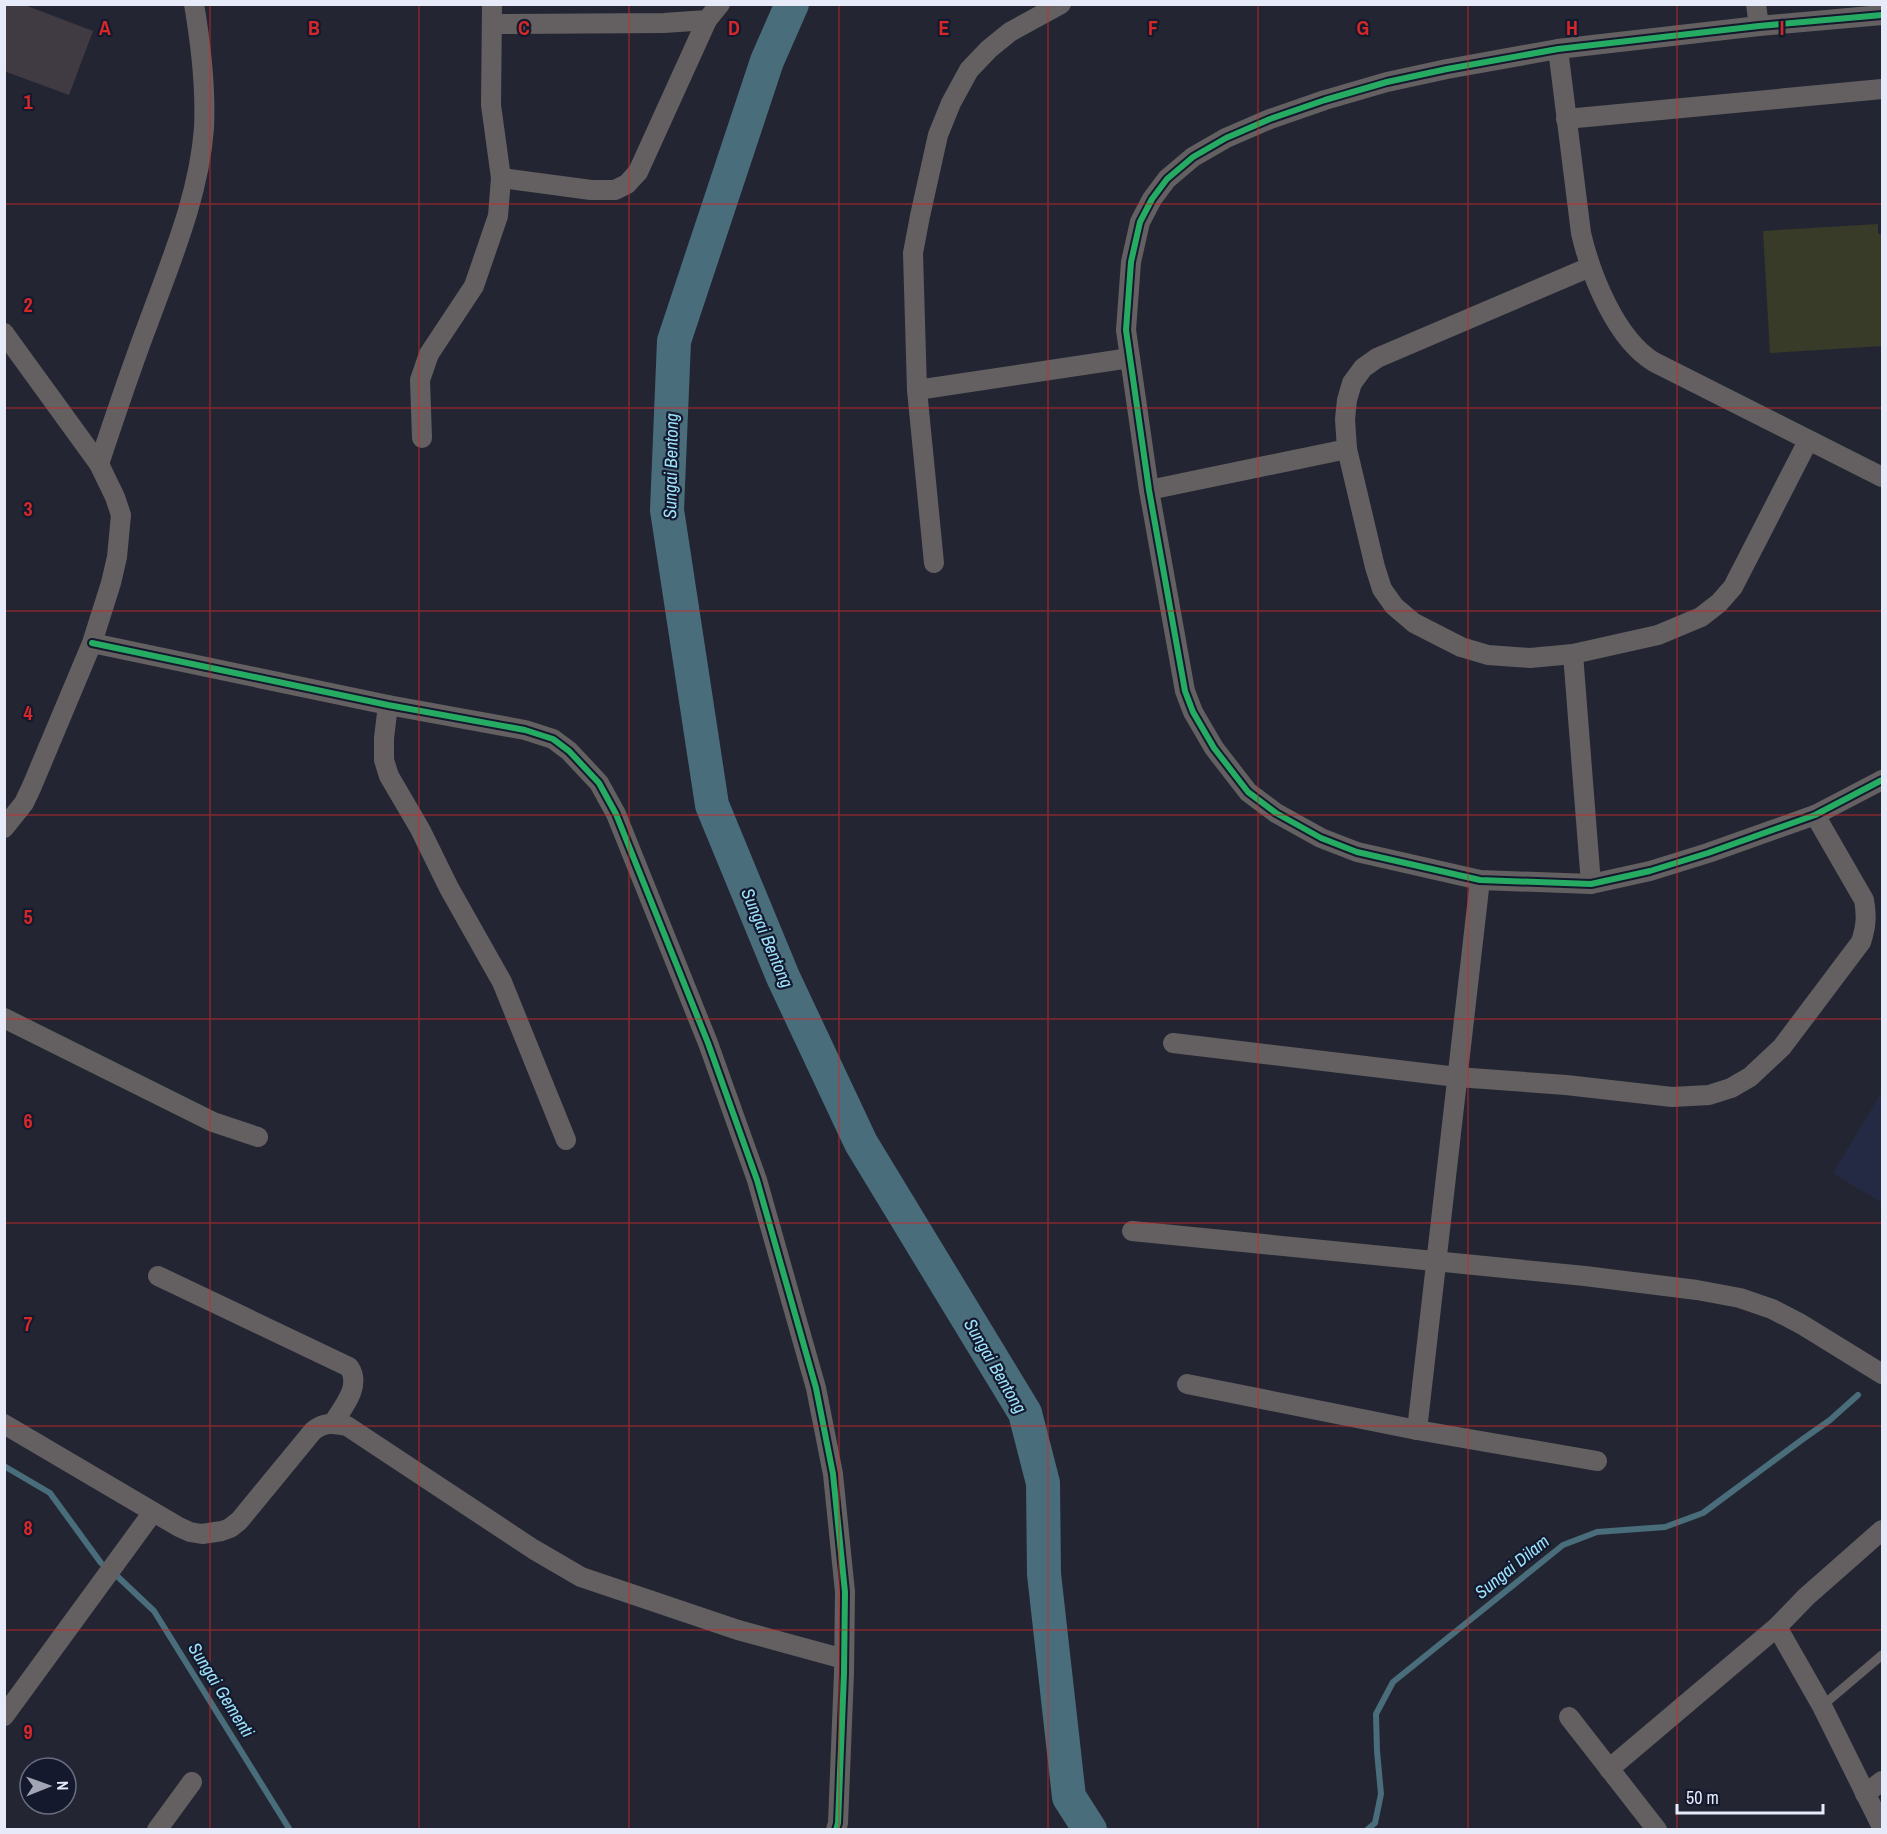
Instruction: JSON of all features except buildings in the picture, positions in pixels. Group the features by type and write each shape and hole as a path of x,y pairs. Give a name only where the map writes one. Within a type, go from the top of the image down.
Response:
{"street":[{"path":"99,464 180,238 197,175 204,128 202,53 194,4"},
{"path":"501,178 591,190 615,190 627,184 638,172 707,21 720,4"},
{"path":"934,563 917,390 913,253 938,135 951,103 969,70 989,49 1010,32 1061,4"},
{"path":"1756,4 1760,26"},
{"path":"422,438 420,380 429,354 474,286 498,216 501,178 491,105 492,14 664,23 707,21"},
{"path":"1882,15 1558,49 1387,82 1270,119 1234,134 1193,157 1167,179 1152,199 1140,222 1131,262 1126,330 1149,490 1185,691 1193,712 1214,748 1248,792 1276,813 1321,838 1357,852 1480,880 1591,884 1650,872 1815,815 1882,780"},
{"path":"1558,49 1581,233 1590,267 1621,329 1642,355 1882,477"},
{"path":"1566,119 1882,89"},
{"path":"1590,267 1377,358 1363,368 1352,383 1345,419 1347,449 1382,589 1403,616 1461,647 1488,655 1530,657 1573,654 1658,635 1701,616 1719,603 1733,587 1808,441"},
{"path":"4,333 99,464 116,497 121,515 111,583 92,643 24,803 4,828"},
{"path":"917,390 1130,358"},
{"path":"1149,490 1347,449"},
{"path":"92,643 388,705 525,730 553,739 569,751 599,783 616,814 708,1043 757,1180 816,1388 833,1474 845,1592 836,1830"},
{"path":"1573,654 1591,884"},
{"path":"388,705 384,760 389,776 502,982 566,1140"},
{"path":"1173,1043 1457,1077 1690,1097 1709,1095 1731,1088 1750,1077 1782,1047 1861,942 1866,927 1867,914 1864,900 1815,815"},
{"path":"1417,1430 1480,880"},
{"path":"4,1018 213,1122 258,1137"},
{"path":"1132,1230 1585,1276 1697,1290 1740,1298 1772,1309 1801,1324 1882,1374"},
{"path":"158,1276 349,1367 354,1374 355,1383 333,1423"},
{"path":"1187,1384 1417,1430 1597,1461"},
{"path":"4,1424 190,1532 213,1533 230,1528 239,1521 313,1431 321,1425 333,1423 347,1426 533,1549 581,1578 738,1630 844,1659"},
{"path":"4,1716 153,1512"},
{"path":"1609,1769 1777,1627 1806,1597 1882,1530"},
{"path":"1777,1627 1822,1706 1882,1827"},
{"path":"1569,1717 1658,1830"},
{"path":"1865,1794 1882,1781"},
{"path":"157,1830 192,1782"}],"lane":[{"path":"1822,1706 1882,1655"}],"shaded area":[{"path":"1882,1092 1882,1203 1833,1173"}],"green space":[{"path":"1878,224 1878,234 1882,234 1882,346 1770,353 1763,231"}],"waterway":[{"name":"Sungai Bentong","path":"792,4 767,61 674,341 667,510 712,805 783,977 861,1143 1025,1413 1043,1483 1044,1574 1069,1797 1090,1830"},
{"name":"Sungai Dilam","path":"1367,1830 1375,1823 1381,1794 1376,1714 1393,1682 1563,1545 1597,1532 1665,1527 1703,1513 1830,1420 1858,1395"},
{"name":"Sungai Gementi","path":"4,1466 50,1493 101,1563"},
{"name":"Sungai Gementi","path":"117,1576 154,1611 290,1830"}],"cycle path":[{"path":"1882,15 1759,26 1558,49 1387,82 1270,119 1226,138 1193,157 1167,179 1152,199 1140,222 1131,262 1126,330 1149,490 1185,691 1193,712 1214,748 1248,792 1276,813 1321,838 1357,852 1480,880 1591,884 1650,871 1815,815 1882,780"},
{"path":"92,643 388,705 525,730 553,739 569,751 599,783 616,814 708,1043 757,1180 816,1388 833,1474 845,1592 844,1673 836,1830"}]}
